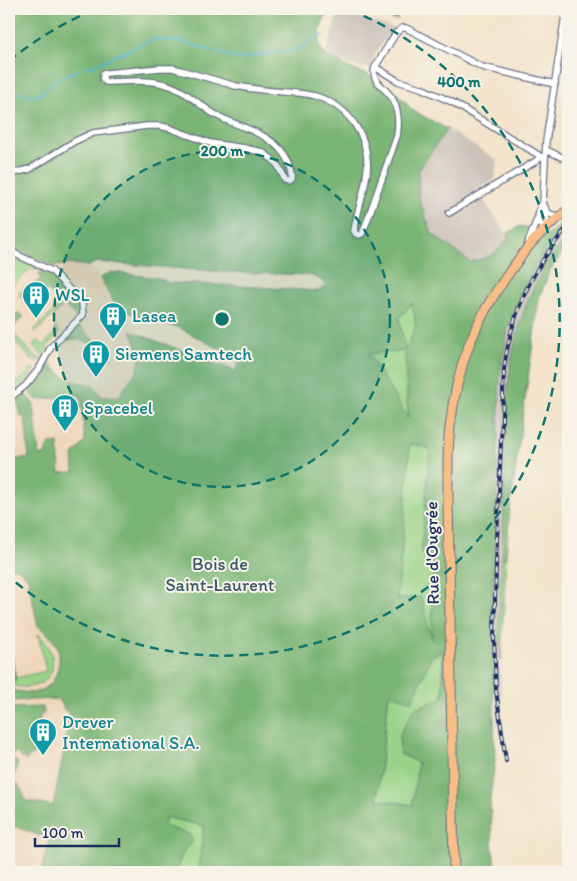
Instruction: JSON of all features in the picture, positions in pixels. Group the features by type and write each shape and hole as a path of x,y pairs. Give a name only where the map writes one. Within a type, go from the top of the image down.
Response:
{"main road":[{"path":"547,228 565,212"},
{"name":"Rue d'Ougrée","path":"454,872 448,451 454,396 466,352 489,301 525,251 547,228"}],"street":[{"name":"Rue d'Ougrée","path":"547,228 543,202 543,158 546,150 566,9"},
{"path":"9,174 30,169 75,141 94,133 154,126 169,128 210,143 262,152 274,160 285,180 292,180 293,176 283,152 269,139 253,130 218,116 179,89 150,81 106,82 103,79 104,73 174,68 236,86 314,96 328,101 343,111 359,130 367,156 365,183 354,231 359,235 362,234 366,224 397,136 398,128 397,109 392,99 375,78 375,67 396,33 402,28 406,28 482,67 555,84"},
{"path":"375,67 398,81 427,90 452,102 543,158"},
{"path":"546,150 568,160"},
{"path":"449,212 543,158"},
{"name":"Rue d'Ougrée","path":"525,251 543,202"},
{"path":"545,210 553,216 565,212"},
{"path":"538,215 540,223 547,228"},
{"path":"9,251 52,271 82,303 83,315 51,347 39,369 26,385 9,399"}],"shaded area":[{"path":"338,11 394,28 375,53 370,69 325,59"},
{"path":"447,129 497,160 495,179 477,190 509,238 489,258 470,262 432,234 419,199 418,171"},
{"path":"568,222 568,235 556,249 540,274 522,314 513,350 507,397 499,626 502,744 492,679 500,373 508,329 523,290 541,256"},
{"path":"9,247 15,250 88,266 127,312 145,343 139,357 138,369 132,377 85,674 42,872 9,872"}],"green space":[{"name":"Bois de Saint-Laurent","path":"9,9 331,9 326,12 320,31 319,44 327,57 367,74 401,97 412,110 447,129 418,171 419,199 432,234 470,262 488,257 496,252 509,238 507,234 520,226 531,228 544,238 568,217 568,222 541,256 523,290 508,329 500,373 492,625 495,762 490,799 493,853 497,872 198,872 204,826 166,817 164,826 189,834 193,842 184,851 175,872 41,872 49,839 9,824 9,708 43,707 44,714 40,714 38,751 25,760 16,752 10,757 18,763 12,782 19,785 26,801 53,806 65,746 69,712 64,710 62,704 57,699 9,701 9,690 32,693 48,686 53,681 59,663 57,646 48,634 38,626 28,578 18,569 9,568 9,460 29,458 25,417 21,416 15,399 23,392 34,404 39,456 44,455 50,444 58,443 60,473 74,472 73,455 85,442 81,395 37,400 28,390 48,362 68,379 78,383 93,385 102,397 118,397 138,369 140,353 131,331 235,371 240,360 180,328 127,312 113,301 100,278 111,272 158,278 170,283 318,291 326,286 323,281 310,275 224,272 97,262 88,266 72,264 54,266 9,247","holes":["412,303 416,326 405,350 399,318","405,351 408,418 368,354","410,443 430,449 421,553 433,561 432,640 421,597 397,599","443,651 443,697 414,709 399,736 400,754 418,763 412,805 377,799 389,693 412,701 432,656"]},
{"path":"346,9 409,9 399,11 397,20"},
{"path":"568,235 568,244 549,272 539,299 510,508 506,559 502,558 507,397 513,352 524,311 532,291 554,253"},
{"path":"10,257 16,257 37,266 37,268 34,271 31,268 9,289 9,279 13,274"},
{"path":"43,270 52,276 79,304 80,311 77,317 47,290 36,299 32,296 39,290 35,287 41,278 38,274"},
{"path":"38,281 35,287 39,290 32,296 38,304 33,309 27,303 30,300 25,294 21,297 20,292 24,288 27,291"},
{"path":"62,303 64,305 36,332 34,330"},
{"path":"413,303 416,326 405,351 399,318"},
{"path":"18,312 24,317 9,331 9,321"},
{"path":"77,324 112,358 109,361 98,350 94,353 92,351 95,347 80,340 64,342 56,350 55,346"},
{"path":"55,327 59,332 58,335 49,344 43,356 33,345 37,340 43,345 56,332"},
{"path":"10,330 34,355 41,359 32,360 9,335"},
{"path":"405,351 408,419 368,353"},
{"path":"32,368 35,370 26,382 9,396 9,391"},
{"path":"410,443 431,449 421,553 433,561 432,642 397,599"},
{"path":"502,558 506,559 501,660 499,626"},
{"path":"38,634 45,641 52,657 50,673 46,680 38,685 18,687 9,685 9,681 13,684 16,678 46,671"},
{"path":"443,651 443,697 414,709 418,763 413,805 377,799 389,692 412,701 432,656"},
{"path":"12,658 16,678 13,685 9,681 9,660"},
{"path":"165,817 204,826 198,872 175,872 184,851 164,826"}],"waterway":[{"path":"86,68 153,39 180,41 239,59 298,50 319,35 323,36"},
{"path":"9,92 38,96 57,79 78,70"}],"railway":[{"path":"506,761 496,690 494,638 504,369 512,329 525,293 544,259 568,226"}],"place":[{"name":"WSL","path":"36,319"},
{"name":"Lasea","path":"113,340"},
{"name":"Siemens Samtech","path":"96,378"},
{"name":"Spacebel","path":"65,432"},
{"name":"Drever International S.A.","path":"43,756"}]}
